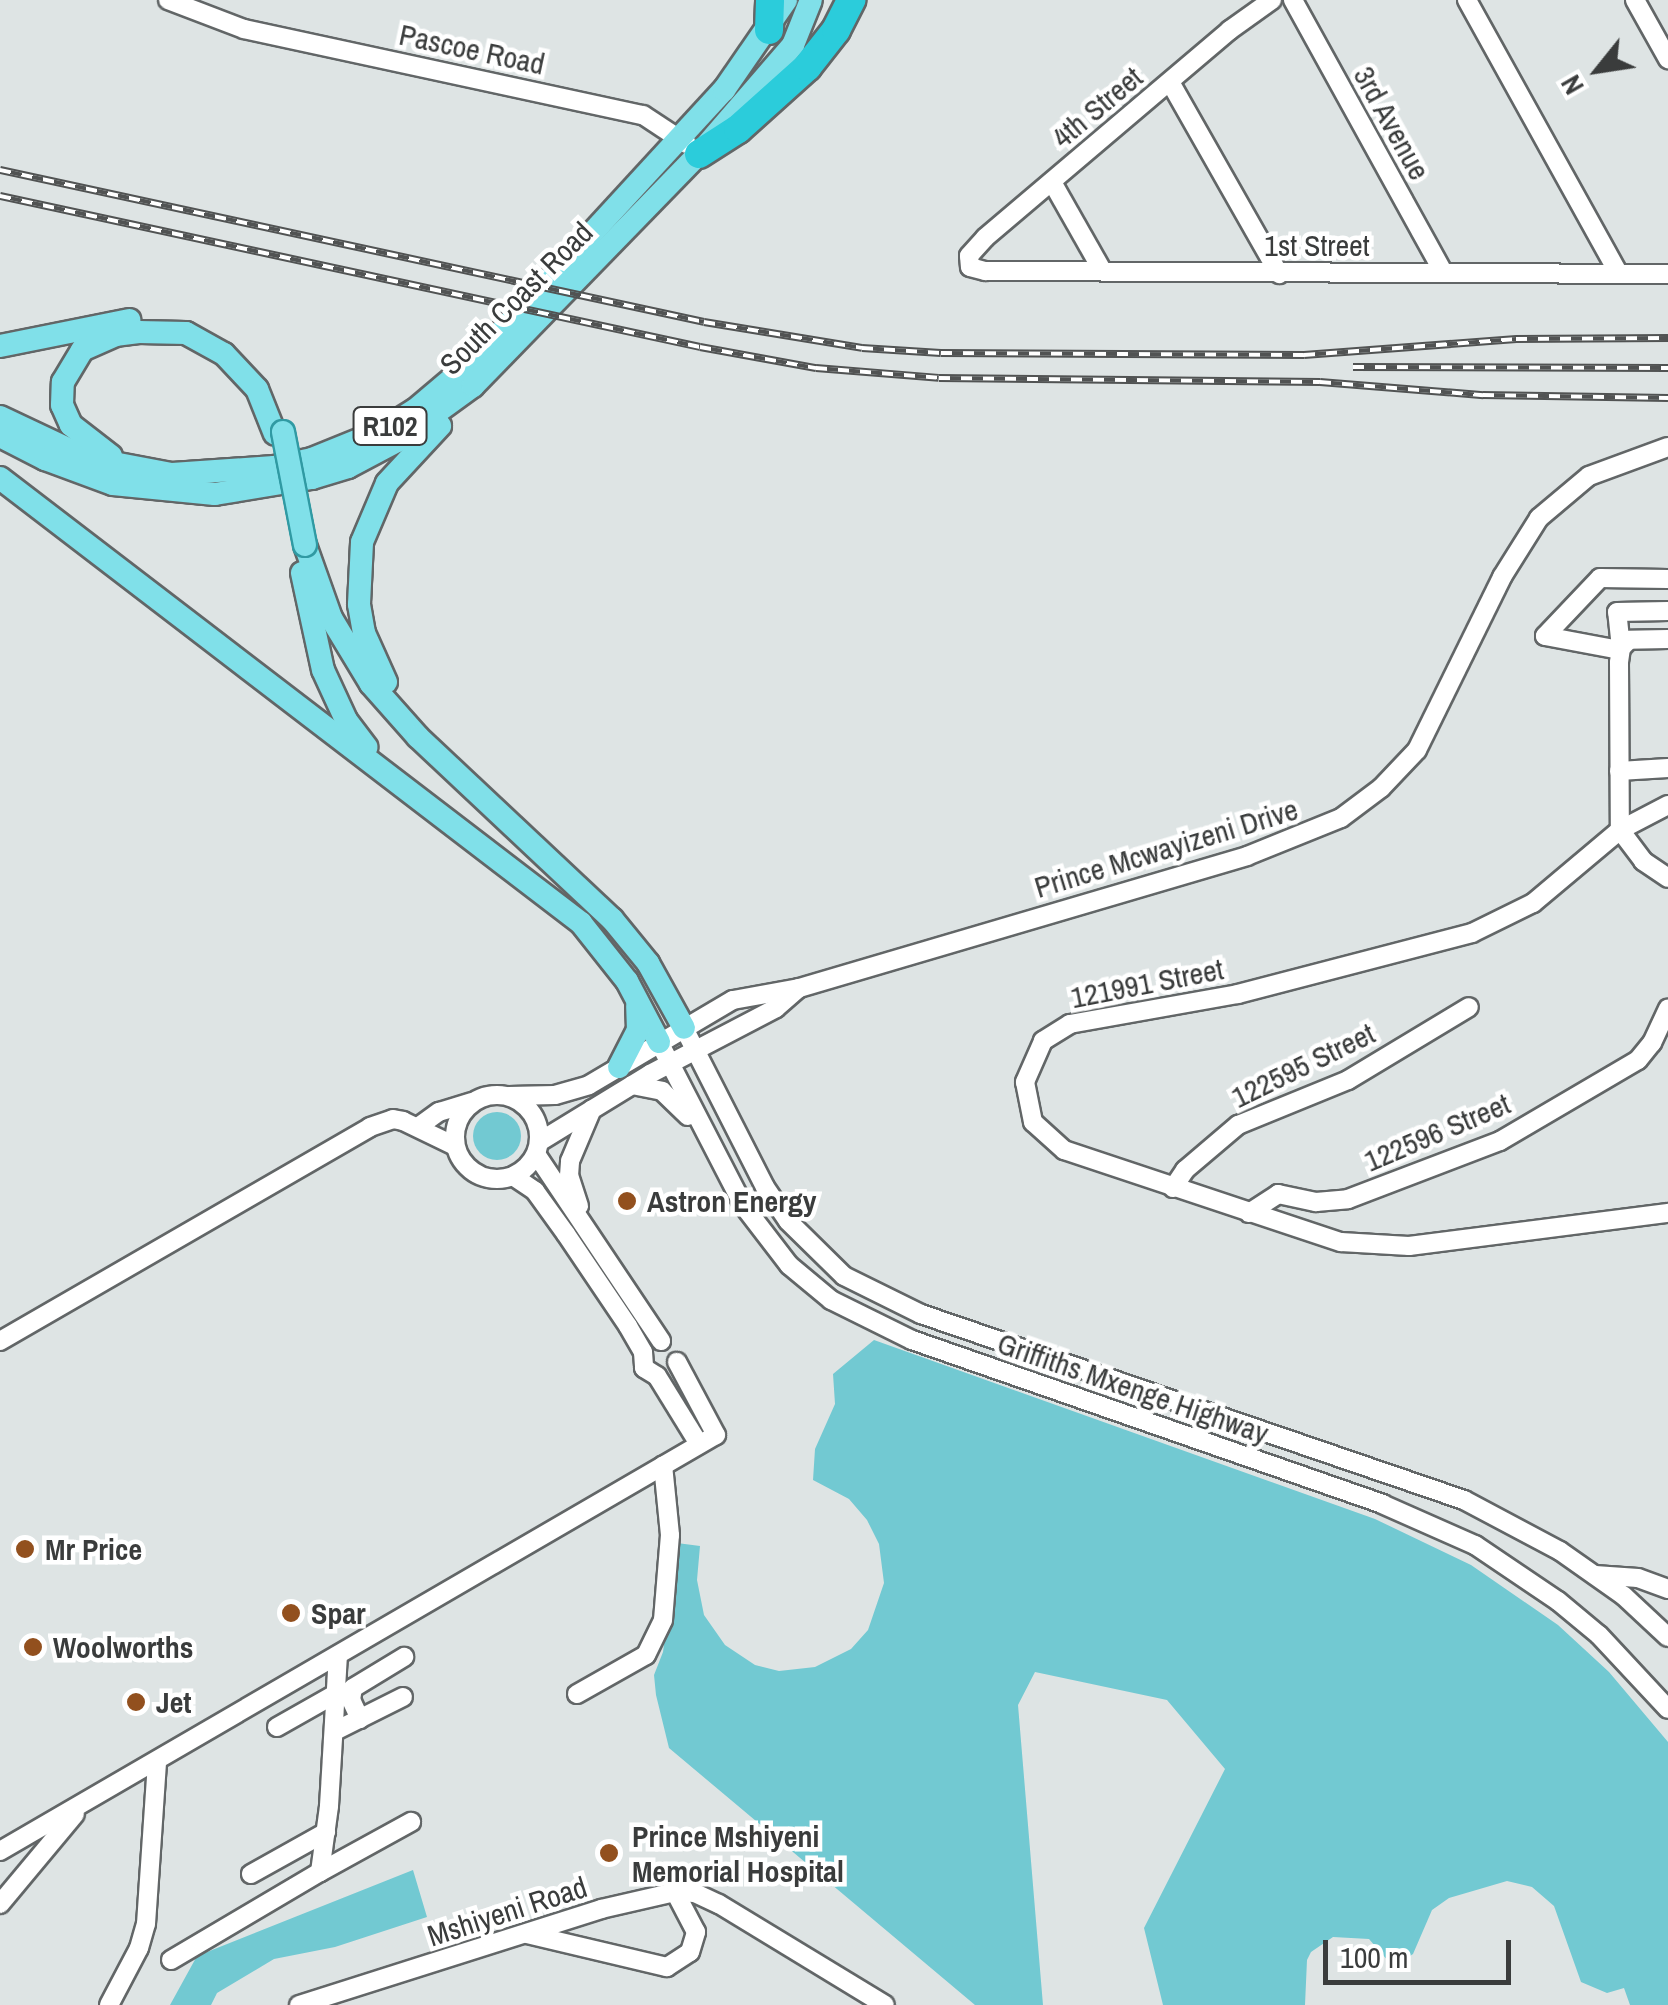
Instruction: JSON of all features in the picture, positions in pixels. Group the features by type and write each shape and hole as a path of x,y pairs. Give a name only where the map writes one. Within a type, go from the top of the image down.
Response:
{"highway":[{"path":"690,146 738,129 807,67 831,38 851,0"}],"main road":[{"name":"South Coast Road","path":"0,417 86,458 145,470 246,472 312,459 382,432 415,410 479,356 785,56 811,0"},
{"name":"South Coast Road","path":"0,436 44,458 113,484 215,494 275,486 348,467 412,432 465,393 550,312 690,146 777,9"},
{"path":"483,796 421,729 374,664 364,634 357,578 372,510 387,483 550,312"},
{"path":"0,346 118,321 187,324 243,360 275,406 318,653 333,695 360,740 400,782"},
{"path":"145,470 88,443 71,425 62,405 63,382 82,350 115,336 172,330 200,338 242,369 279,433"},
{"path":"0,478 581,922 606,950 634,993 664,1052"},
{"path":"300,544 331,618 371,684 418,736 612,919 648,963 684,1028"},
{"path":"625,1076 638,1030 634,993"}],"street":[{"name":"Pascoe Road","path":"168,0 244,30 643,115 690,146"},
{"name":"4th Street","path":"969,264 974,248 1272,0"},
{"name":"3rd Avenue","path":"1293,0 1443,272"},
{"path":"1467,0 1619,274"},
{"path":"1635,0 1668,58"},
{"path":"1170,82 1279,274"},
{"path":"1052,182 1102,270"},
{"name":"1st Street","path":"969,264 979,271 1668,274"},
{"name":"Prince Mcwayizeni Drive","path":"664,1052 684,1028 733,1000 800,988 1247,856 1341,818 1391,778 1428,732 1502,577 1539,518 1589,476 1668,447"},
{"path":"1668,578 1600,578 1545,636 1620,649 1632,639 1668,639"},
{"path":"1668,611 1618,611 1620,830 1643,861 1668,878"},
{"path":"1619,770 1668,768"},
{"name":"121991 Street","path":"1668,805 1620,830 1532,903 1472,933 1238,994 1078,1022 1049,1036 1035,1052 1025,1082 1026,1098 1038,1128 1064,1150 1320,1238 1390,1246 1668,1212"},
{"name":"Prince Mcwayizeni Drive","path":"664,1052 695,1050 776,1008 800,988"},
{"name":"122595 Street","path":"1173,1188 1185,1170 1238,1125 1348,1080 1469,1007"},
{"name":"122596 Street","path":"1248,1212 1278,1194 1316,1202 1348,1199 1500,1141 1638,1060 1652,1043 1668,1008"},
{"name":"Griffiths Mxenge Highway","path":"684,1028 765,1187 788,1221 844,1276 921,1314 1464,1500 1529,1533 1594,1575 1668,1637"},
{"path":"0,1341 370,1127 393,1119 455,1146 476,1174 494,1180 514,1176 537,1148 592,1108 625,1076 664,1052"},
{"name":"Griffiths Mxenge Highway","path":"664,1052 761,1232 789,1265 832,1300 912,1340 1382,1504 1476,1544 1558,1601 1637,1673 1668,1709"},
{"path":"418,1127 439,1112 484,1096 556,1096 625,1076 662,1091 680,1104 718,1157"},
{"path":"509,1096 529,1109 537,1148 661,1341 674,1349 708,1440"},
{"path":"455,1146 457,1121 473,1102"},
{"path":"590,1233 569,1176 574,1144 592,1108"},
{"path":"514,1176 535,1191 643,1352 644,1368 657,1376 708,1440"},
{"path":"643,1352 661,1341"},
{"path":"657,1376 674,1370 677,1362"},
{"path":"0,1851 708,1440"},
{"path":"577,1694 646,1654 663,1620 670,1535 663,1466"},
{"path":"1594,1575 1638,1578 1668,1588"},
{"path":"320,1872 338,1655"},
{"path":"360,1719 351,1700 352,1688 404,1657"},
{"path":"278,1726 336,1693"},
{"path":"334,1731 403,1697"},
{"path":"109,2005 140,1948 146,1924 156,1761"},
{"path":"0,1904 85,1802"},
{"path":"171,1960 411,1822"},
{"path":"251,1874 326,1832"},
{"path":"526,1934 667,1967 690,1952 696,1932 675,1892"},
{"name":"Mshiyeni Road","path":"299,2005 655,1893 675,1892 695,1893 719,1904 885,2005"}],"shaded area":[{"path":"497,1112 514,1119 521,1136 514,1153 497,1160 480,1153 473,1136 480,1119"},
{"path":"874,1340 1375,1519 1471,1565 1558,1625 1609,1672 1668,1742 1668,2005 1630,2005 1624,1988 1607,1993 1581,1982 1554,1906 1532,1887 1507,1881 1449,1898 1432,1910 1413,1954 1402,1961 1389,1962 1369,1939 1333,1937 1311,1952 1307,1960 1305,2005 1163,2005 1144,1928 1225,1769 1167,1700 1035,1672 1018,1705 1043,2005 975,2005 669,1748 656,1695 654,1675 663,1652 677,1543 700,1546 697,1580 704,1615 725,1645 755,1665 779,1671 815,1667 851,1649 868,1630 884,1583 879,1544 867,1520 849,1499 813,1480 815,1449 835,1404 833,1374"},
{"path":"413,1870 427,1917 335,1947 274,1959 217,1993 211,2005 170,2005 197,1956"}],"railway":[{"path":"0,170 704,322 862,348 941,353 1304,355 1516,339 1668,338"},
{"path":"0,196 700,347 816,368 939,378 1320,382 1483,395 1668,398"},
{"path":"1353,367 1668,368"}],"place":[{"name":"Astron Energy","path":"627,1201"},
{"name":"Mr Price","path":"25,1549"},
{"name":"Spar","path":"291,1613"},
{"name":"Woolworths","path":"33,1647"},
{"name":"Jet","path":"136,1702"},
{"name":"Prince Mshiyeni Memorial Hospital","path":"609,1853"}]}
